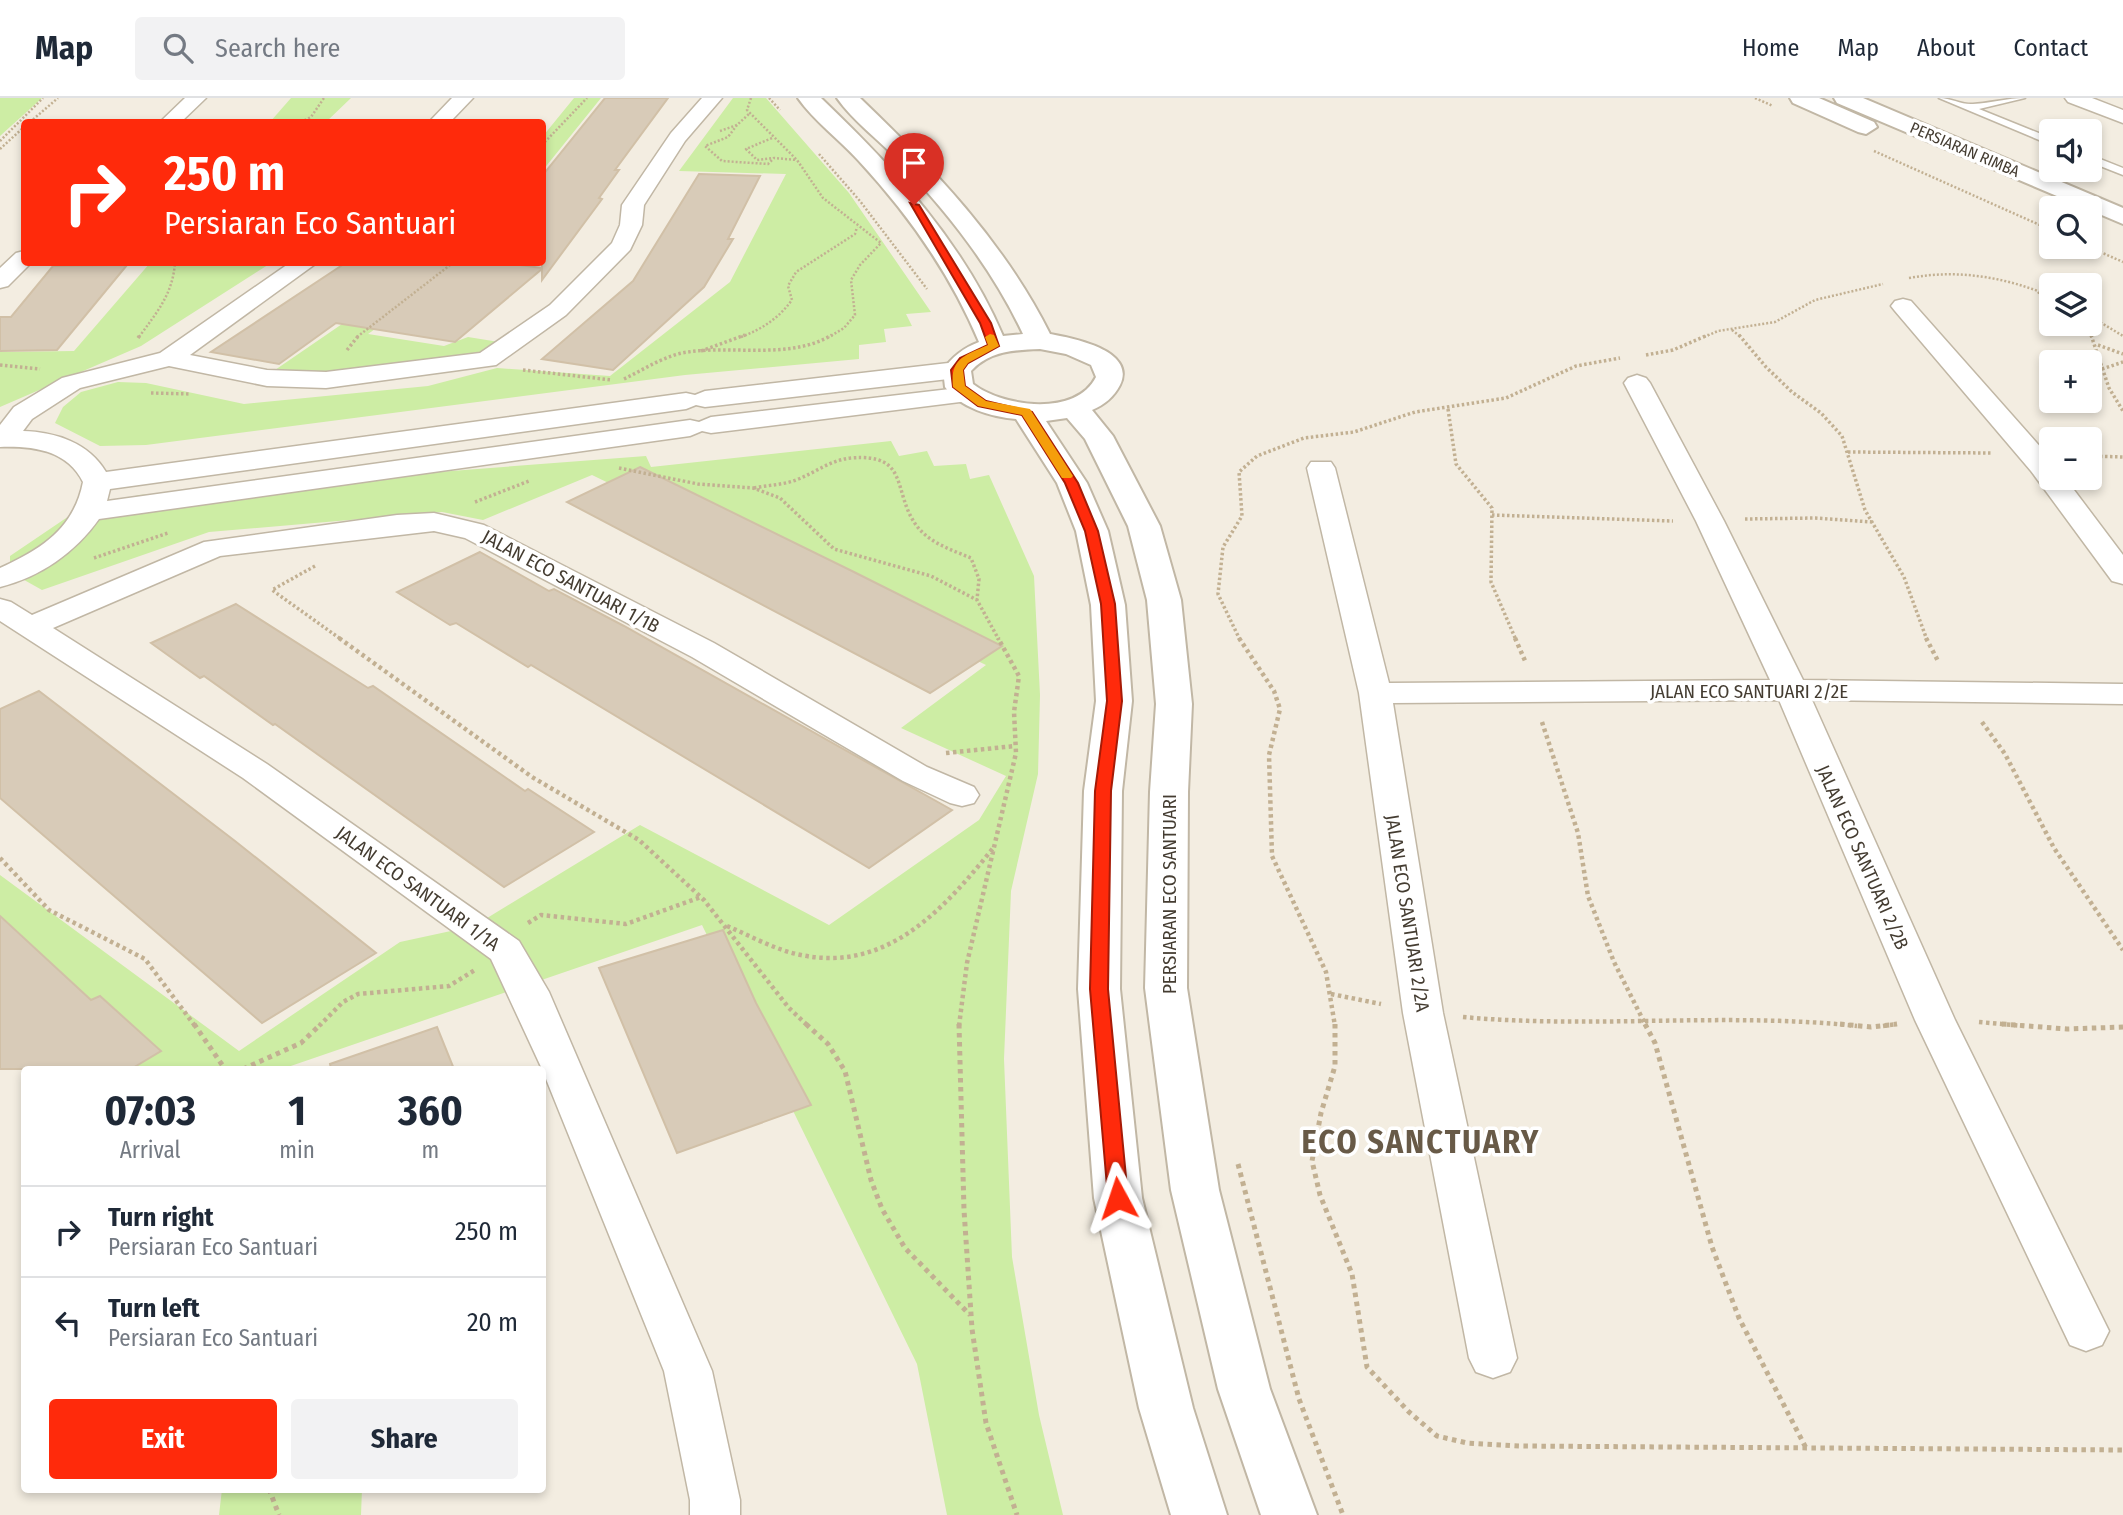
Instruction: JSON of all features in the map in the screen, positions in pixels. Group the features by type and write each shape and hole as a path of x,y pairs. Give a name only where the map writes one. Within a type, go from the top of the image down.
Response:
{"street":[{"path":"173,119 196,98"},
{"path":"442,119 463,98"},
{"path":"169,358 267,378 326,380 486,360 510,346 558,310 622,245 631,225 633,205 678,137 712,98"},
{"path":"810,98 914,205 985,323 994,346"},
{"path":"848,98 908,155 948,200 1000,269 1040,341"},
{"name":"PERSIARAN RIMBA","path":"1801,98 2039,201"},
{"name":"PERSIARAN RIMBA","path":"1845,98 2123,216"},
{"path":"2075,98 2123,117"},
{"path":"2102,229 2123,238"},
{"path":"0,281 21,261"},
{"path":"2,439 23,413 71,383 169,358 301,266"},
{"path":"1903,306 2032,456 2123,575"},
{"path":"97,482 962,383 1002,409 1026,412 1073,406 1091,399 1104,389 1109,378 1107,367 1098,357 1082,349 1040,341 994,346 964,361 962,383"},
{"name":"JALAN ECO SANTUARI 2/2B","path":"1632,366 1791,690 1935,1020 2086,1331"},
{"name":"PERSIARAN ECO SANTUARI","path":"1073,406 1098,436 1144,526 1164,600 1174,704 1169,792 1166,988 1195,1190 1244,1389 1289,1515"},
{"path":"1026,412 1077,495 1092,531 1108,604 1114,701 1103,791 1099,989 1118,1198 1166,1408 1199,1515"},
{"path":"23,413 54,444"},
{"path":"89,512 637,421"},
{"path":"0,578 18,572 68,538 89,512 97,482 86,461 54,444 29,439 2,439"},
{"name":"JALAN ECO SANTUARI 2/2A","path":"1321,468 1375,693 1423,1013 1493,1358"},
{"name":"JALAN ECO SANTUARI 1/1B","path":"15,617 214,548 435,522 474,530 703,650 915,774 961,795"},
{"name":"JALAN ECO SANTUARI 1/1A","path":"15,617 255,771 506,950 529,992 688,1371 715,1500 715,1515"},
{"name":"JALAN ECO SANTUARI 2/2E","path":"1375,693 1791,690 2123,694"}],"lane":[{"path":"1944,98 2039,137"},
{"path":"1969,108 2020,98"},
{"path":"2102,163 2123,172"}],"path":[{"path":"22,119 43,98"},
{"path":"34,119 58,98"},
{"path":"307,119 324,98"},
{"path":"546,141 587,98"},
{"path":"769,98 787,118"},
{"path":"1755,98 1779,109"},
{"path":"0,141 21,120"},
{"path":"737,125 729,137 705,146 722,161 768,164 774,158"},
{"path":"0,149 21,130"},
{"path":"772,138 746,149 757,160 797,160"},
{"path":"1865,147 2039,225"},
{"path":"814,149 860,201 932,296"},
{"path":"697,352 766,326 781,316 792,300 788,286 796,272 855,234 857,226"},
{"path":"2102,253 2123,262"},
{"path":"132,345 167,299 174,280 175,266"},
{"path":"326,380 356,336 436,279 450,266"},
{"path":"2039,291 1981,274 1930,273 1815,300 1775,322 1718,331 1632,366 1576,366 1506,398 1415,412 1354,432 1304,438 1245,464 1239,472 1242,516 1223,547 1218,594 1231,627 1274,691 1280,709 1269,755 1272,856 1326,972 1335,1016 1335,1066 1321,1112 1312,1161 1320,1195 1352,1274 1367,1367 1409,1412 1437,1436 1467,1443 1520,1446 2123,1450"},
{"path":"2036,290 2039,293"},
{"path":"2102,323 2123,336"},
{"path":"1731,330 1745,340 1766,367 1792,392 1834,426 1847,452 1865,510 1904,577 1920,628 2005,754 2054,848 2123,950"},
{"path":"2091,336 2099,350"},
{"path":"2098,345 2123,354"},
{"path":"2123,362 2102,369 2112,399 2123,411"},
{"path":"34,366 45,367"},
{"path":"1448,409 1452,419 1450,440 1456,464 1492,508 1491,582 1509,618 1536,691 1547,744 1565,787 1578,833 1588,896 1614,962 1643,1018 1663,1069 1712,1247 1740,1318 1806,1448"},
{"path":"1847,452 2032,456"},
{"path":"2102,456 2123,457"},
{"path":"611,467 698,484 753,488 794,481 831,461 854,457 889,463 899,474 914,523 926,536 971,558 976,564 977,600 1019,676 1014,712 1016,753 967,963 959,1027 964,1210 971,1316 986,1423 1017,1515"},
{"path":"471,503 495,497 537,479"},
{"path":"753,488 780,498 834,549 931,576 977,600"},
{"path":"83,564 106,552 174,533"},
{"path":"317,534 324,547 315,566 272,590 533,777 639,840 704,900 789,1008 828,1044 845,1071 871,1180 882,1209 905,1248 971,1316"},
{"path":"726,926 790,952 812,957 839,958 881,951 905,940 934,916 996,845"},
{"path":"0,858 49,910 145,959 223,1066"},
{"path":"1331,994 1423,1013 1528,1023 1643,1018 1793,1018 1871,1027 1935,1020 2027,1027 2123,1027"},
{"path":"271,1493 279,1515"}],"green space":[{"path":"0,98 42,98 0,136"},
{"path":"291,98 351,98 329,119 273,119"},
{"path":"574,98 601,98 546,166 546,132"},
{"path":"733,98 766,98 849,193 931,312 906,314 912,326 884,329 886,342 859,345 859,359 685,375 146,445 100,446 55,423 63,407 81,392 118,382 146,383 244,404 428,386 497,368 610,376 730,282 786,174 679,171"},
{"path":"147,266 266,266 141,346 0,407 0,352 74,351"},
{"path":"427,266 464,266 368,334 444,346 468,337 499,342 480,352 424,366 357,373 275,370"},
{"path":"891,441 899,456 927,451 934,466 966,464 970,479 989,475 1034,576 1040,695 1038,774 1011,891 1004,1059 1012,1257 1039,1415 1063,1515 947,1515 917,1364 702,925 291,1066 117,1066 0,966 0,875 239,1051 400,942 474,926 640,825 829,925 979,820 1006,776 901,728 986,665 592,475 483,520 442,512 209,532 42,590 10,572 10,556 75,512 139,495 646,456 651,467"},
{"path":"222,1493 362,1493 361,1515 219,1515"}],"building":[{"path":"605,98 668,98 615,170 619,170 599,198 602,199 542,280 542,269 455,342 336,323 279,364 211,352 341,266 546,266 546,171"},
{"path":"699,174 760,176 728,239 733,239 704,287 613,370 542,359 633,281"},
{"path":"53,266 126,266 57,350 0,351 0,317 11,317"},
{"path":"640,467 1002,646 930,693 567,502"},
{"path":"480,552 549,591 554,589 624,626 952,810 869,868 531,665 528,667 456,623 450,625 397,592"},
{"path":"236,604 368,688 373,686 525,791 528,789 594,832 504,887 275,724 204,676 200,678 151,643"},
{"path":"39,691 376,953 262,1023 0,798 0,709"},
{"path":"0,916 91,1000 100,996 161,1051 136,1066 21,1066 21,1069 0,1069"},
{"path":"723,930 756,1003 811,1105 677,1153 599,968"},
{"path":"437,1027 453,1066 330,1066"}],"slow traffic":[{"path":"990,337 994,346 977,352 957,370 959,387 982,404 1026,412 1067,476"}],"district":[{"name":"ECO SANCTUARY","path":"1421,1142"}],"route":[{"path":"914,205 958,275 985,323 994,346 977,352 964,361 957,370 959,387 982,404 1026,412 1072,483 1092,531 1108,604 1114,701 1103,791 1099,989 1118,1198"}]}
